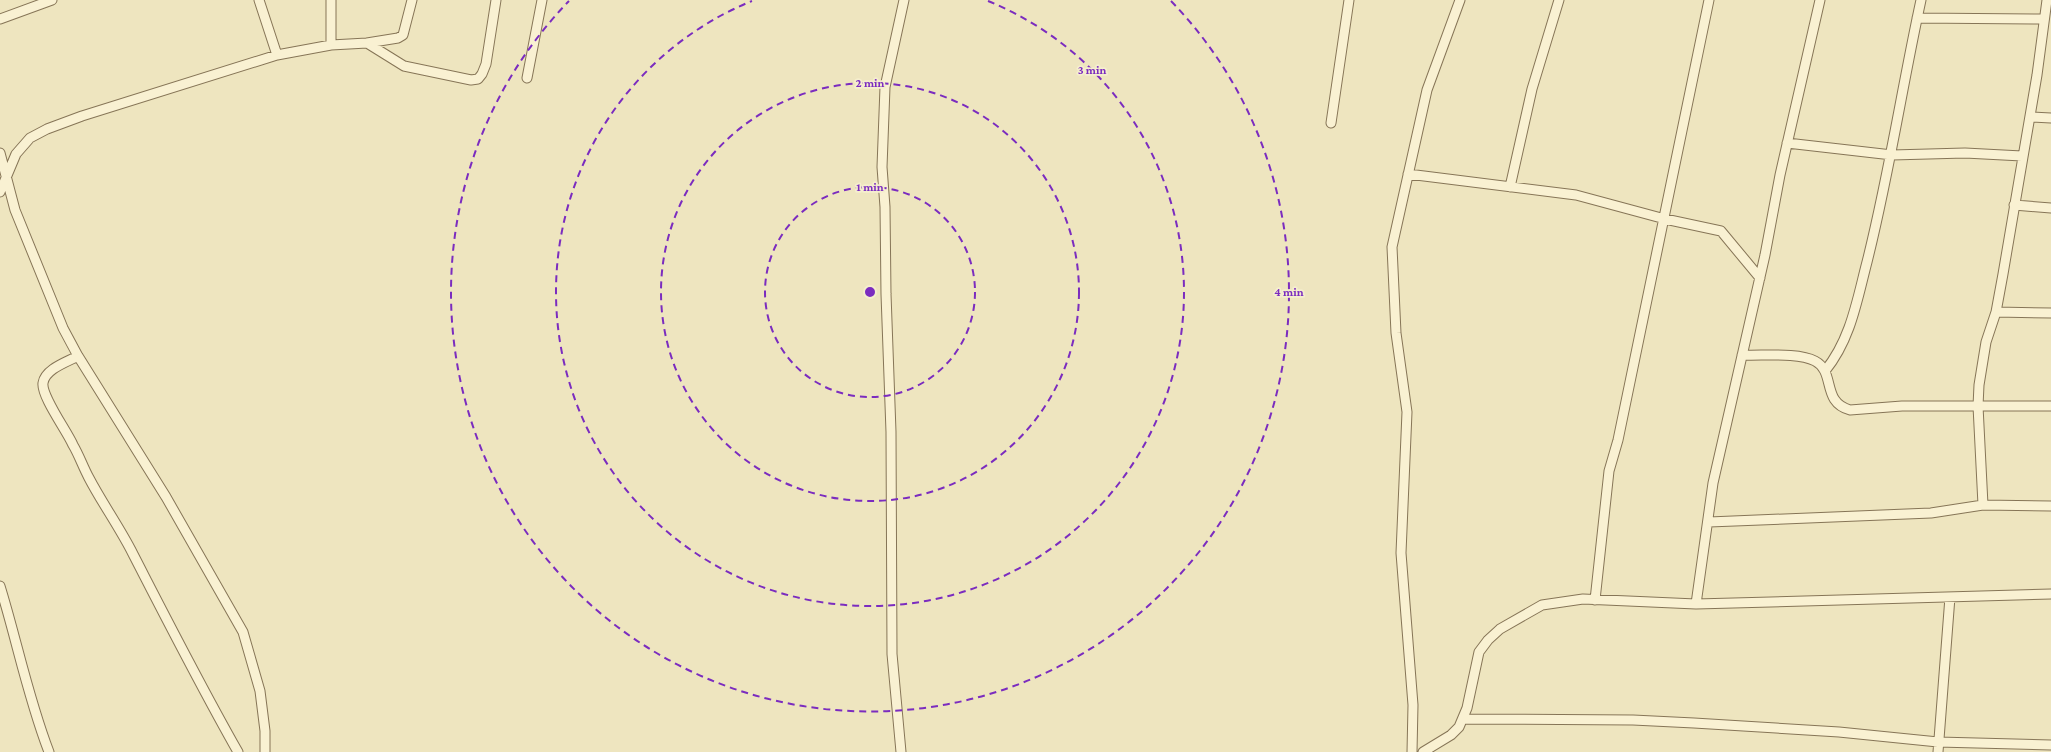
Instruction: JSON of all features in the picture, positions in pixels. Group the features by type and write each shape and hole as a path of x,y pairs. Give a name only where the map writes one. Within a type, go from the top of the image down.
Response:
{"street":[{"path":"0,19 52,0"},
{"path":"259,0 277,55"},
{"path":"331,0 331,45"},
{"path":"0,192 16,154 30,138 47,129 82,116 277,55 331,45 351,45 398,38 403,34 412,0"},
{"path":"367,43 404,66 471,80 478,79 486,64 496,0"},
{"path":"527,78 542,0"},
{"path":"901,752 892,654 891,432 886,294 885,206 882,167 884,92 904,0"},
{"path":"1331,123 1349,0"},
{"path":"1412,752 1413,705 1401,553 1407,412 1396,333 1392,247 1427,90 1460,0"},
{"path":"1510,187 1532,90 1559,0"},
{"path":"1595,600 1609,471 1618,440 1710,0"},
{"path":"1696,604 1709,522 1713,484 1760,278 1787,143 1820,0"},
{"path":"1825,371 1836,357 1852,321 1892,155 1921,0"},
{"path":"1984,505 1978,406 1982,359 1996,312 2047,16 2047,0"},
{"path":"1917,18 2047,16"},
{"path":"2030,117 2051,118"},
{"path":"1787,143 1892,155 1965,153 2022,156"},
{"path":"0,152 15,210 63,328 78,356 166,497 243,632 260,691 265,731 265,752"},
{"path":"1408,174 1576,195 1665,220 1721,231 1760,278"},
{"path":"2014,205 2051,208"},
{"path":"1996,312 2051,313"},
{"path":"1742,355 1807,358 1815,361 1825,371 1834,401 1844,409 1850,410 1874,407 2051,406"},
{"path":"78,356 56,368 44,377 42,384 45,393 56,417 68,433 88,477 132,552 195,675 238,752"},
{"path":"1709,522 1931,512 1984,505 2051,506"},
{"path":"0,586 15,635 26,686 50,752"},
{"path":"1423,752 1451,735 1464,719 1479,652 1488,640 1500,629 1542,605 1562,601 1595,600 1696,604 2051,594"},
{"path":"1938,752 1950,597"},
{"path":"1464,719 1633,720 1839,732 1938,742 2051,745"}]}
